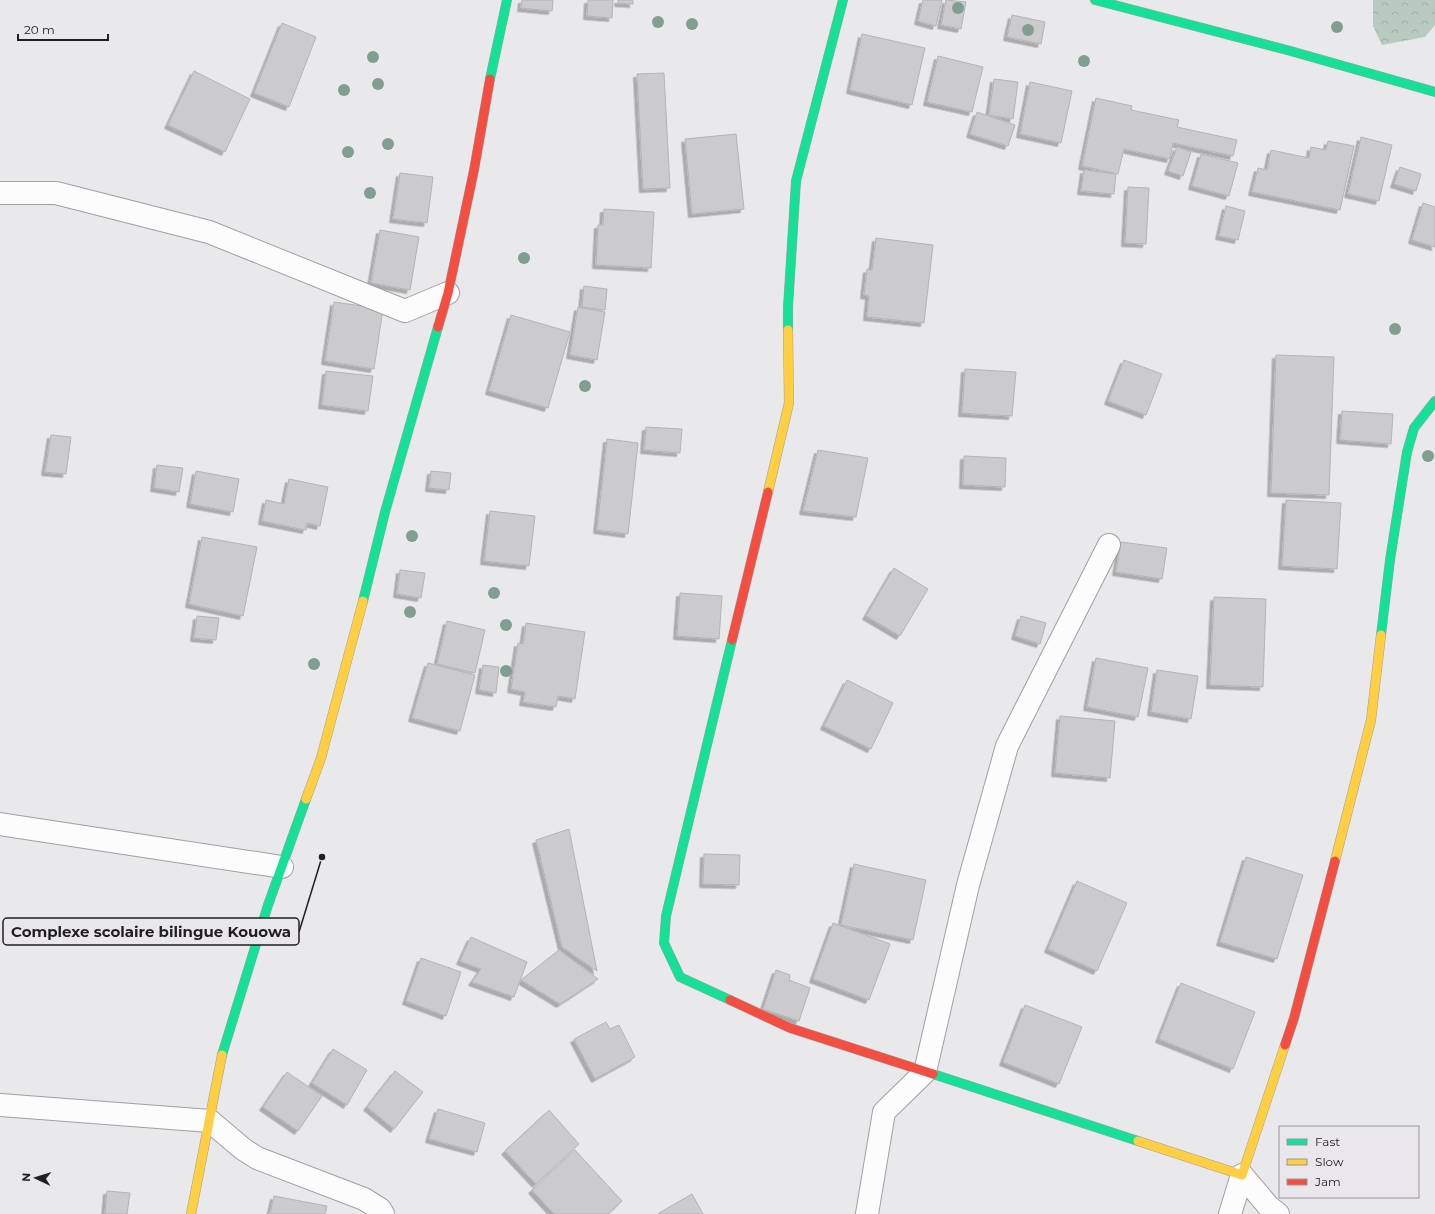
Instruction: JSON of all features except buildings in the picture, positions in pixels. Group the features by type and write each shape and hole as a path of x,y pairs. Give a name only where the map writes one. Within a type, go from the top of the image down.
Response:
{"street":[{"path":"191,1214 223,1052 282,867 321,758 351,648 385,512 448,293 474,170 486,96 507,0"},
{"path":"843,0 796,181 788,307 789,403 671,893 666,916 664,943 680,977 790,1028 1242,1175 1269,1207 1278,1214"},
{"path":"1095,0 1287,50 1435,92"},
{"path":"0,193 56,193 209,232 405,311 448,293"},
{"path":"1230,1214 1294,1018 1370,726 1390,560 1407,452 1414,428 1435,401"},
{"path":"867,1214 884,1112 925,1072 968,884 1007,746 1109,545"},
{"path":"0,824 282,867"},
{"path":"0,1105 210,1121 243,1149 257,1158 364,1198 380,1209 383,1214"}],"green space":[{"path":"1373,0 1435,0 1435,25 1425,37 1382,45 1373,26"}],"traffic: fast":[{"path":"490,79 507,0"},
{"path":"788,330 788,307 796,181 843,0"},
{"path":"1095,0 1287,50 1435,92"},
{"path":"363,601 385,512 438,327"},
{"path":"1381,635 1390,560 1407,452 1414,428 1435,401"},
{"path":"730,1000 680,977 664,943 666,916 732,640"},
{"path":"222,1055 268,905 306,799"},
{"path":"933,1074 1138,1141"}],"traffic: slow":[{"path":"768,492 789,403 788,330"},
{"path":"306,799 321,758 363,601"},
{"path":"1335,861 1371,720 1381,635"},
{"path":"1138,1141 1242,1175 1285,1045"},
{"path":"191,1214 222,1055"}],"traffic: jam":[{"path":"438,327 448,293 474,170 490,79"},
{"path":"732,640 768,492"},
{"path":"1285,1045 1294,1018 1335,861"},
{"path":"730,1000 790,1028 933,1074"}],"place":[{"name":"Complexe scolaire bilingue Kouowa","path":"322,857"}]}
